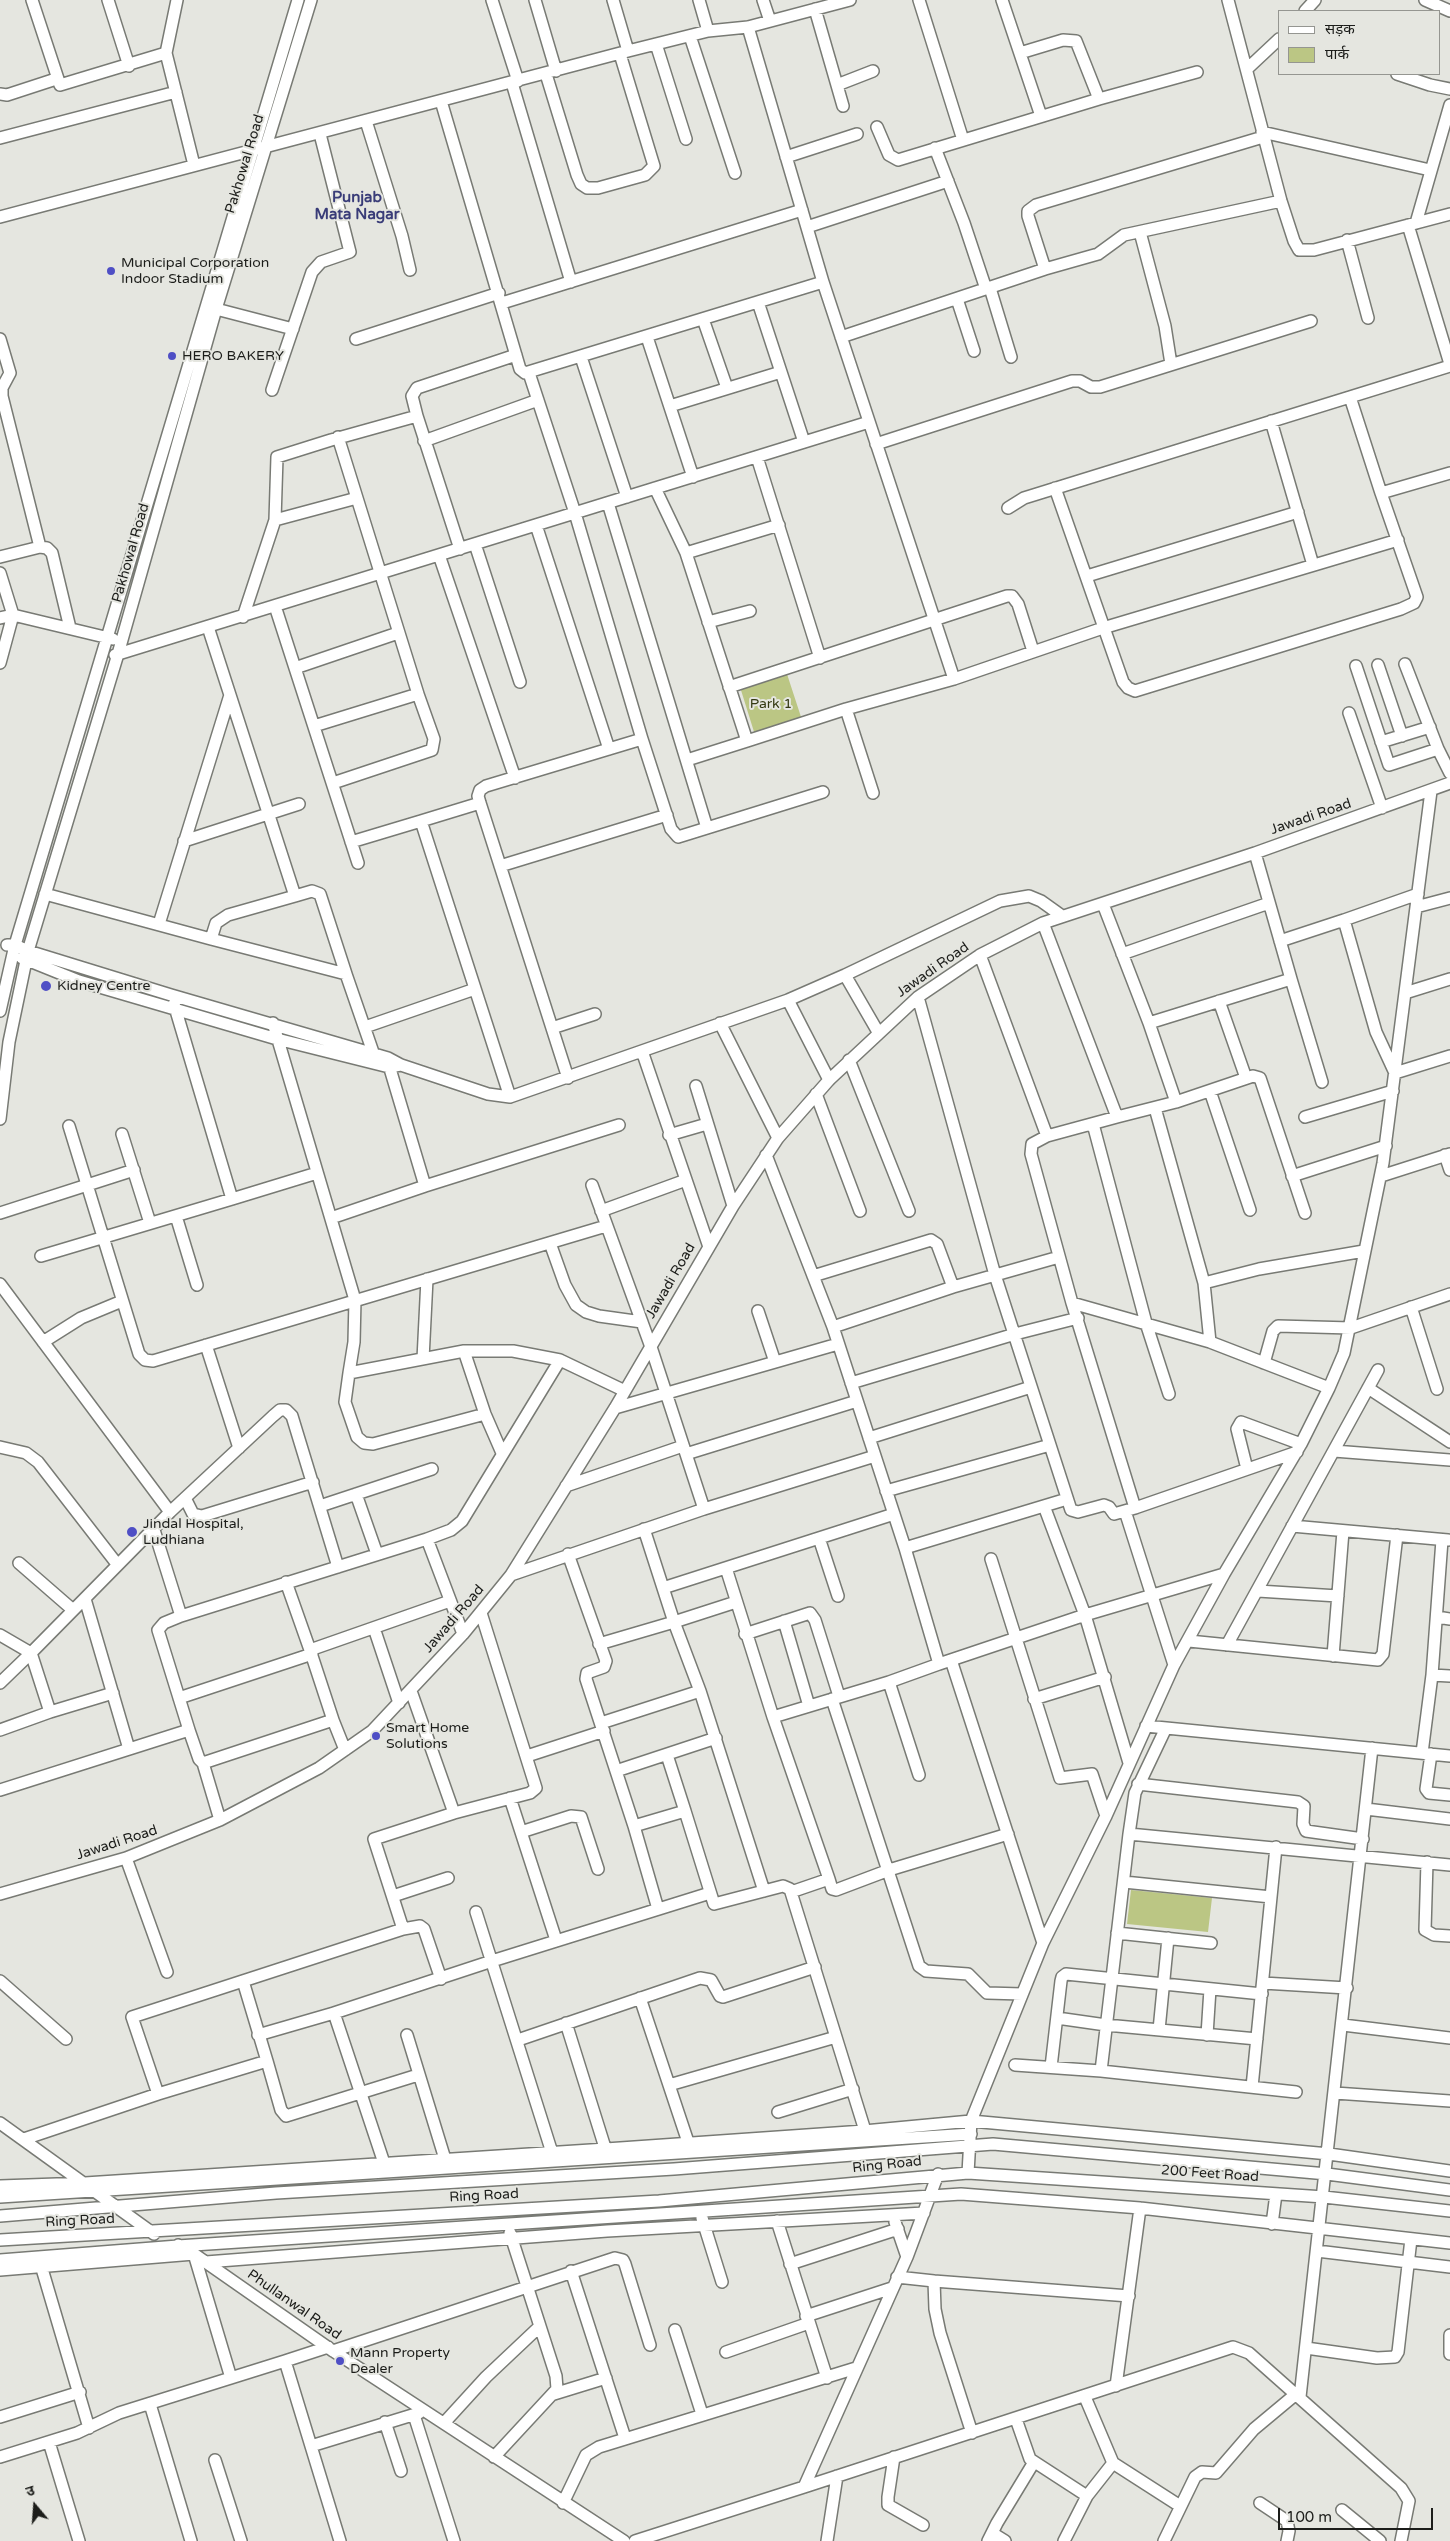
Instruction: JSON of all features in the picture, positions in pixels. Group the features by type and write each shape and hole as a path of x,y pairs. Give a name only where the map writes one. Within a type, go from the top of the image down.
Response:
{"street":[{"path":"32,0 59,84 65,86 166,53"},
{"path":"108,0 129,66"},
{"path":"177,0 166,53 194,165"},
{"name":"Pakhowal Road","path":"0,1011 9,946 101,657 298,0"},
{"name":"Pakhowal Road","path":"0,1119 4,1047 12,1027 27,956 122,641 216,309 311,0"},
{"path":"492,0 570,282"},
{"path":"535,0 551,73 581,184 587,188 598,188 645,175 654,166 624,52 613,0"},
{"path":"699,0 708,30"},
{"path":"764,0 770,21"},
{"path":"0,217 708,30 748,27 850,0"},
{"path":"919,0 963,140"},
{"path":"1002,0 1040,116"},
{"path":"1228,0 1281,202 1299,250 1314,250 1450,214"},
{"path":"1306,10 1315,0"},
{"path":"1425,0 1450,11"},
{"path":"815,9 843,106"},
{"path":"748,27 823,282 954,679"},
{"path":"690,36 735,173"},
{"path":"1020,53 1063,40 1076,41 1099,99"},
{"path":"1247,69 1278,40"},
{"path":"656,44 686,139"},
{"path":"837,84 873,71"},
{"path":"877,127 885,148 893,158 898,160 1040,116 1197,72"},
{"path":"1400,75 1430,85 1450,89"},
{"path":"0,94 6,95 56,79"},
{"path":"0,138 176,92"},
{"path":"441,101 501,298 520,369 529,373 823,282"},
{"path":"1008,508 1024,498 1450,365 1448,346 1412,224 1450,105"},
{"path":"366,121 402,236 410,270"},
{"path":"272,390 312,272 316,266 350,252 320,134"},
{"path":"786,157 858,134"},
{"path":"1045,270 1028,216 1031,208 1047,201 1263,135 1430,170"},
{"path":"935,148 988,288 1011,357"},
{"path":"807,227 948,181"},
{"path":"841,337 1098,254 1121,236 1281,202"},
{"path":"356,339 501,298 570,282 802,210"},
{"path":"1140,232 1165,326 1171,364"},
{"path":"1347,240 1368,318"},
{"path":"957,298 974,351"},
{"path":"758,302 804,442"},
{"path":"216,309 294,328"},
{"path":"704,319 728,388"},
{"path":"876,444 1072,382 1080,381 1091,387 1100,387 1311,321"},
{"path":"647,337 693,477"},
{"path":"0,339 10,373 2,391 3,412 40,547"},
{"path":"460,549 424,440 412,396 417,388 516,355"},
{"path":"581,357 627,497"},
{"path":"670,406 781,372"},
{"path":"529,373 575,513 642,739 672,831 678,836 823,792"},
{"path":"1055,488 1088,576 1103,628 1125,686 1132,690 1141,689 1409,606 1416,601 1417,596 1350,397"},
{"path":"424,440 538,400"},
{"path":"242,616 275,520 277,457 417,416"},
{"path":"1271,421 1313,565"},
{"path":"101,657 118,654 208,627 870,422"},
{"path":"332,783 432,750 434,739 398,633 338,438"},
{"path":"757,457 820,658"},
{"path":"1381,493 1450,473"},
{"path":"655,488 686,553 747,741"},
{"path":"275,520 357,498"},
{"path":"608,503 707,828"},
{"path":"1088,576 1298,512"},
{"path":"686,553 779,525"},
{"path":"536,526 609,749"},
{"path":"687,760 846,709 954,679 1103,628 1398,540"},
{"path":"475,544 520,682"},
{"path":"0,558 40,547 47,548 52,553 70,628"},
{"path":"439,556 515,778"},
{"path":"0,573 13,615 0,664"},
{"path":"729,686 1012,596 1018,604 1033,651"},
{"path":"276,606 358,863"},
{"path":"708,622 750,611"},
{"path":"0,618 13,615 122,641"},
{"path":"208,627 295,896"},
{"path":"296,668 398,633"},
{"path":"1405,664 1438,749 1450,773"},
{"path":"1378,665 1402,736"},
{"path":"1356,666 1389,765 1438,749"},
{"path":"314,726 418,694"},
{"path":"159,924 230,695"},
{"path":"846,709 873,793"},
{"path":"1349,713 1382,808"},
{"path":"1381,742 1430,727"},
{"path":"568,1078 478,792 481,788 642,739"},
{"name":"Jawadi Road","path":"0,1894 126,1858 220,1820 287,1786 369,1734 464,1634 511,1575 615,1408 733,1206 778,1138 829,1080 878,1032 918,997 980,954 1062,916 1104,904 1450,783"},
{"path":"968,2172 972,2121 1043,1943 1106,1816 1174,1665 1189,1641 1224,1574 1299,1448 1338,1371 1350,1328 1386,1146 1431,791"},
{"path":"351,842 480,803"},
{"path":"184,841 299,804"},
{"path":"500,866 667,815"},
{"path":"421,821 510,1097"},
{"path":"1255,852 1322,1082"},
{"path":"211,939 216,923 228,915 312,891 320,894 375,1059"},
{"path":"45,894 346,974"},
{"path":"1280,941 1418,894"},
{"path":"9,946 79,981 277,1039 393,1063 488,1094 510,1097 788,1000 1000,901 1014,897 1033,898 1062,916"},
{"path":"1416,907 1450,898"},
{"path":"1122,954 1269,903"},
{"path":"1104,904 1176,1102"},
{"path":"1344,920 1376,1032 1395,1073"},
{"path":"1043,924 1117,1117"},
{"path":"980,954 1047,1136"},
{"path":"27,956 273,1023 375,1059"},
{"path":"845,975 878,1032"},
{"path":"1148,1023 1291,979"},
{"path":"1405,993 1450,979"},
{"path":"365,1027 475,989"},
{"path":"171,995 232,1199"},
{"path":"918,997 995,1275 1071,1510 1075,1513 1104,1505 1109,1507 1114,1514 1247,1469 1299,1448"},
{"path":"788,1000 829,1080"},
{"path":"1219,1001 1246,1078"},
{"path":"552,1028 595,1014"},
{"path":"273,1023 355,1300 354,1342 345,1402 357,1437 364,1443 374,1444 485,1414"},
{"path":"720,1023 778,1138"},
{"path":"0,1025 12,1027"},
{"path":"642,1051 669,1135 709,1246"},
{"path":"1395,1073 1450,1056"},
{"path":"849,1060 909,1212"},
{"path":"393,1063 425,1186"},
{"path":"1174,1665 1153,1597 1030,1147 1036,1141 1047,1136 1155,1108 1246,1078 1256,1077 1262,1081 1305,1213"},
{"path":"696,1086 733,1206"},
{"path":"1210,1091 1250,1210"},
{"path":"1305,1117 1393,1091"},
{"path":"816,1094 860,1211"},
{"path":"1155,1108 1204,1283 1210,1342"},
{"path":"669,1135 707,1124"},
{"path":"1093,1124 1146,1323 1168,1394"},
{"path":"330,1218 619,1125"},
{"path":"69,1126 139,1354 145,1360 153,1361 606,1226"},
{"path":"122,1134 150,1224"},
{"path":"1292,1176 1386,1146"},
{"path":"766,1155 833,1327 905,1548 939,1664"},
{"path":"1381,1176 1448,1155 1450,1170"},
{"path":"0,1213 134,1170"},
{"path":"41,1256 317,1174"},
{"path":"601,1212 686,1180"},
{"path":"592,1185 651,1347 704,1509"},
{"path":"176,1216 198,1285"},
{"path":"813,1276 931,1240 937,1244 953,1287"},
{"path":"550,1243 565,1285 576,1305 586,1312 599,1316 642,1322"},
{"path":"1204,1283 1259,1268 1364,1251"},
{"path":"833,1327 953,1287 1059,1257"},
{"path":"422,1359 427,1279"},
{"path":"0,1284 170,1512"},
{"path":"1264,1363 1273,1331 1278,1326 1350,1328 1450,1294"},
{"path":"43,1342 81,1318 122,1301"},
{"path":"1072,1303 1210,1342 1330,1388"},
{"path":"1410,1307 1437,1390"},
{"path":"758,1311 775,1362"},
{"path":"851,1383 1015,1334 1078,1318"},
{"path":"615,1408 838,1344"},
{"path":"206,1345 239,1448"},
{"path":"349,1373 464,1351 513,1351 560,1360 625,1391"},
{"path":"464,1351 485,1414 502,1453"},
{"path":"220,1820 203,1763 199,1759 189,1730 158,1630 164,1623 182,1616 451,1530 462,1520 560,1360"},
{"path":"1227,1645 1378,1370"},
{"path":"869,1438 1031,1387"},
{"path":"1368,1388 1450,1442"},
{"path":"566,1486 857,1401"},
{"path":"0,1683 170,1512 278,1412 286,1410 292,1416 338,1567"},
{"path":"1247,1469 1237,1429 1241,1422 1299,1448"},
{"path":"886,1491 1050,1445"},
{"path":"0,1447 26,1453 38,1462 118,1564"},
{"path":"1334,1450 1450,1460"},
{"path":"511,1575 704,1509 875,1456"},
{"path":"320,1506 432,1468"},
{"path":"186,1498 192,1514 202,1516 313,1482"},
{"path":"356,1494 377,1554"},
{"path":"905,1548 1067,1499"},
{"path":"1044,1506 1085,1615 1129,1763"},
{"path":"663,1588 894,1514"},
{"path":"1292,1526 1446,1540 1436,1617 1426,1789 1429,1793 1450,1796"},
{"path":"644,1529 674,1622 716,1738 764,1891"},
{"path":"154,1530 182,1616"},
{"path":"1333,1656 1343,1530"},
{"path":"1189,1641 1373,1661 1382,1658 1397,1535"},
{"path":"819,1538 838,1596"},
{"path":"427,1539 464,1634"},
{"path":"568,1554 606,1665 586,1676 634,1826 658,1909"},
{"path":"991,1559 1060,1778 1092,1774 1106,1816"},
{"path":"19,1563 73,1610"},
{"path":"726,1568 773,1717 832,1889 836,1890 890,1870 1008,1834"},
{"path":"773,1717 889,1682 1085,1615 1153,1597 1224,1574"},
{"path":"286,1582 345,1750"},
{"path":"1258,1591 1338,1596"},
{"path":"85,1599 129,1749"},
{"path":"179,1698 450,1601"},
{"path":"599,1644 736,1602"},
{"path":"403,1929 374,1839 454,1813 510,1798 536,1788 481,1613"},
{"path":"746,1634 805,1614 813,1616 836,1697 921,1969 968,1974 987,1993 1022,1994"},
{"path":"1436,1617 1450,1619"},
{"path":"784,1621 809,1706"},
{"path":"374,1628 399,1702"},
{"path":"0,1635 31,1652 50,1712"},
{"path":"951,1660 1043,1943"},
{"path":"1432,1675 1450,1676"},
{"path":"1034,1699 1104,1677"},
{"path":"889,1682 919,1775"},
{"path":"411,1691 454,1813"},
{"path":"527,1756 700,1691"},
{"path":"0,1730 50,1712 113,1693"},
{"path":"203,1763 333,1720"},
{"path":"1146,1726 1165,1730 1450,1756"},
{"path":"0,1790 189,1730"},
{"path":"1100,2071 1132,1803 1138,1784 1165,1730"},
{"path":"616,1771 716,1738"},
{"path":"1165,2541 1180,2506 1198,2473 1216,2473 1254,2429 1298,2395 1306,2348 1327,2174 1372,1748"},
{"path":"667,1755 714,1904 719,1905 783,1886 791,1892 866,2136"},
{"path":"1138,1784 1298,1802 1304,1806 1303,1824 1306,1831 1363,1839"},
{"path":"510,1798 556,1940"},
{"path":"1366,1809 1450,1819"},
{"path":"634,1826 685,1811"},
{"path":"521,1832 571,1816 581,1817 598,1869"},
{"path":"1129,1834 1450,1865"},
{"path":"1252,2087 1276,1847"},
{"path":"126,1858 167,1972"},
{"path":"1428,1862 1425,1930 1434,1935 1450,1936"},
{"path":"393,1896 448,1878"},
{"path":"791,1892 829,1879"},
{"path":"1124,1882 1272,1897"},
{"path":"258,2034 334,2013 442,1979 492,1960 710,1893"},
{"path":"476,1912 554,2156"},
{"path":"158,2094 132,2017 403,1929 420,1926 424,1929 442,1979"},
{"path":"1117,1933 1212,1942"},
{"path":"1159,2030 1168,1938"},
{"path":"518,2040 566,2022 704,1977 711,1980 720,1996 723,1997 815,1967"},
{"path":"1051,2068 1062,1976 1072,1975 1210,1989 1347,1988"},
{"path":"0,1981 66,2039"},
{"path":"243,1981 281,2110 286,2116 418,2075"},
{"path":"1207,2035 1210,1989"},
{"path":"640,1998 690,2148"},
{"path":"334,2013 384,2163"},
{"path":"1056,2018 1106,2025 1257,2039"},
{"path":"566,2022 607,2153"},
{"path":"1343,2026 1450,2038"},
{"path":"407,2035 418,2075 446,2159"},
{"path":"669,2085 836,2037"},
{"path":"24,2139 267,2060"},
{"path":"1015,2065 1100,2071 1296,2092"},
{"path":"778,2112 852,2089"},
{"path":"1335,2093 1450,2101"},
{"path":"0,2197 96,2192 554,2156 866,2136 972,2121 1329,2154 1450,2171"},
{"name":"Phullanwal Road","path":"0,2123 152,2232 194,2254 330,2349 563,2503 624,2541"},
{"path":"866,2136 970,2139 1327,2174 1450,2190"},
{"path":"0,2216 119,2208 276,2193 674,2169 970,2139"},
{"path":"0,2186 84,2183 446,2159 554,2156"},
{"name":"Ring Road","path":"0,2240 659,2201 968,2172"},
{"name":"200 Feet Road","path":"968,2172 1324,2197 1450,2210"},
{"path":"804,2487 907,2256 931,2197 938,2174"},
{"path":"0,2270 40,2263 178,2246 970,2194 1140,2208 1450,2243"},
{"path":"1272,2224 1276,2194"},
{"path":"1116,2386 1140,2208"},
{"path":"700,2212 722,2282"},
{"path":"206,2262 607,2231 924,2213"},
{"path":"892,2214 907,2256"},
{"path":"603,2218 607,2231"},
{"path":"777,2221 827,2378"},
{"path":"506,2224 557,2382 554,2394"},
{"path":"790,2264 898,2228"},
{"path":"1306,2348 1377,2358 1395,2357 1398,2352 1411,2239"},
{"path":"1317,2251 1450,2267"},
{"path":"0,2260 40,2263 194,2254 231,2378"},
{"path":"0,2458 89,2428 119,2413 285,2361 330,2349 615,2258 623,2260 650,2346"},
{"path":"40,2263 80,2392 89,2428"},
{"path":"572,2271 625,2438"},
{"path":"726,2352 895,2283 934,2281 1128,2296"},
{"path":"934,2281 935,2309 940,2333 972,2433"},
{"path":"444,2423 486,2377 539,2327"},
{"path":"675,2330 702,2414"},
{"path":"1450,2335 1450,2354"},
{"path":"635,2541 659,2538 894,2457 1085,2397 1233,2347 1249,2353 1406,2493 1409,2501 1401,2541"},
{"path":"285,2361 340,2541"},
{"path":"563,2503 586,2455 599,2447 856,2368"},
{"path":"494,2457 554,2394 606,2378"},
{"path":"0,2417 80,2392"},
{"path":"1085,2397 1112,2464 1180,2506"},
{"path":"150,2404 192,2541"},
{"path":"311,2446 426,2411"},
{"path":"414,2415 454,2541"},
{"path":"1016,2419 1026,2452 1034,2462 1087,2496"},
{"path":"385,2422 401,2471"},
{"path":"48,2442 79,2541"},
{"path":"894,2457 888,2504 923,2525"},
{"path":"215,2460 241,2541"},
{"path":"1005,2541 990,2537 1034,2462"},
{"path":"1064,2541 1087,2496 1112,2464"},
{"path":"827,2541 837,2476"},
{"path":"1260,2503 1287,2521 1289,2531 1287,2541"},
{"path":"1342,2510 1380,2541"}],"green space":[{"name":"Park 1","path":"787,674 802,720 755,735 740,687"},
{"path":"1131,1890 1212,1898 1208,1932 1127,1924"}],"place":[{"name":"Municipal Corporation Indoor Stadium","path":"111,271"},
{"name":"HERO BAKERY","path":"172,356"},
{"name":"Kidney Centre","path":"46,986"},
{"name":"Jindal Hospital, Ludhiana","path":"132,1532"},
{"name":"Smart Home Solutions","path":"376,1736"},
{"name":"Mann Property Dealer","path":"340,2361"}],"district":[{"name":"Punjab Mata Nagar","path":"357,206"}]}
